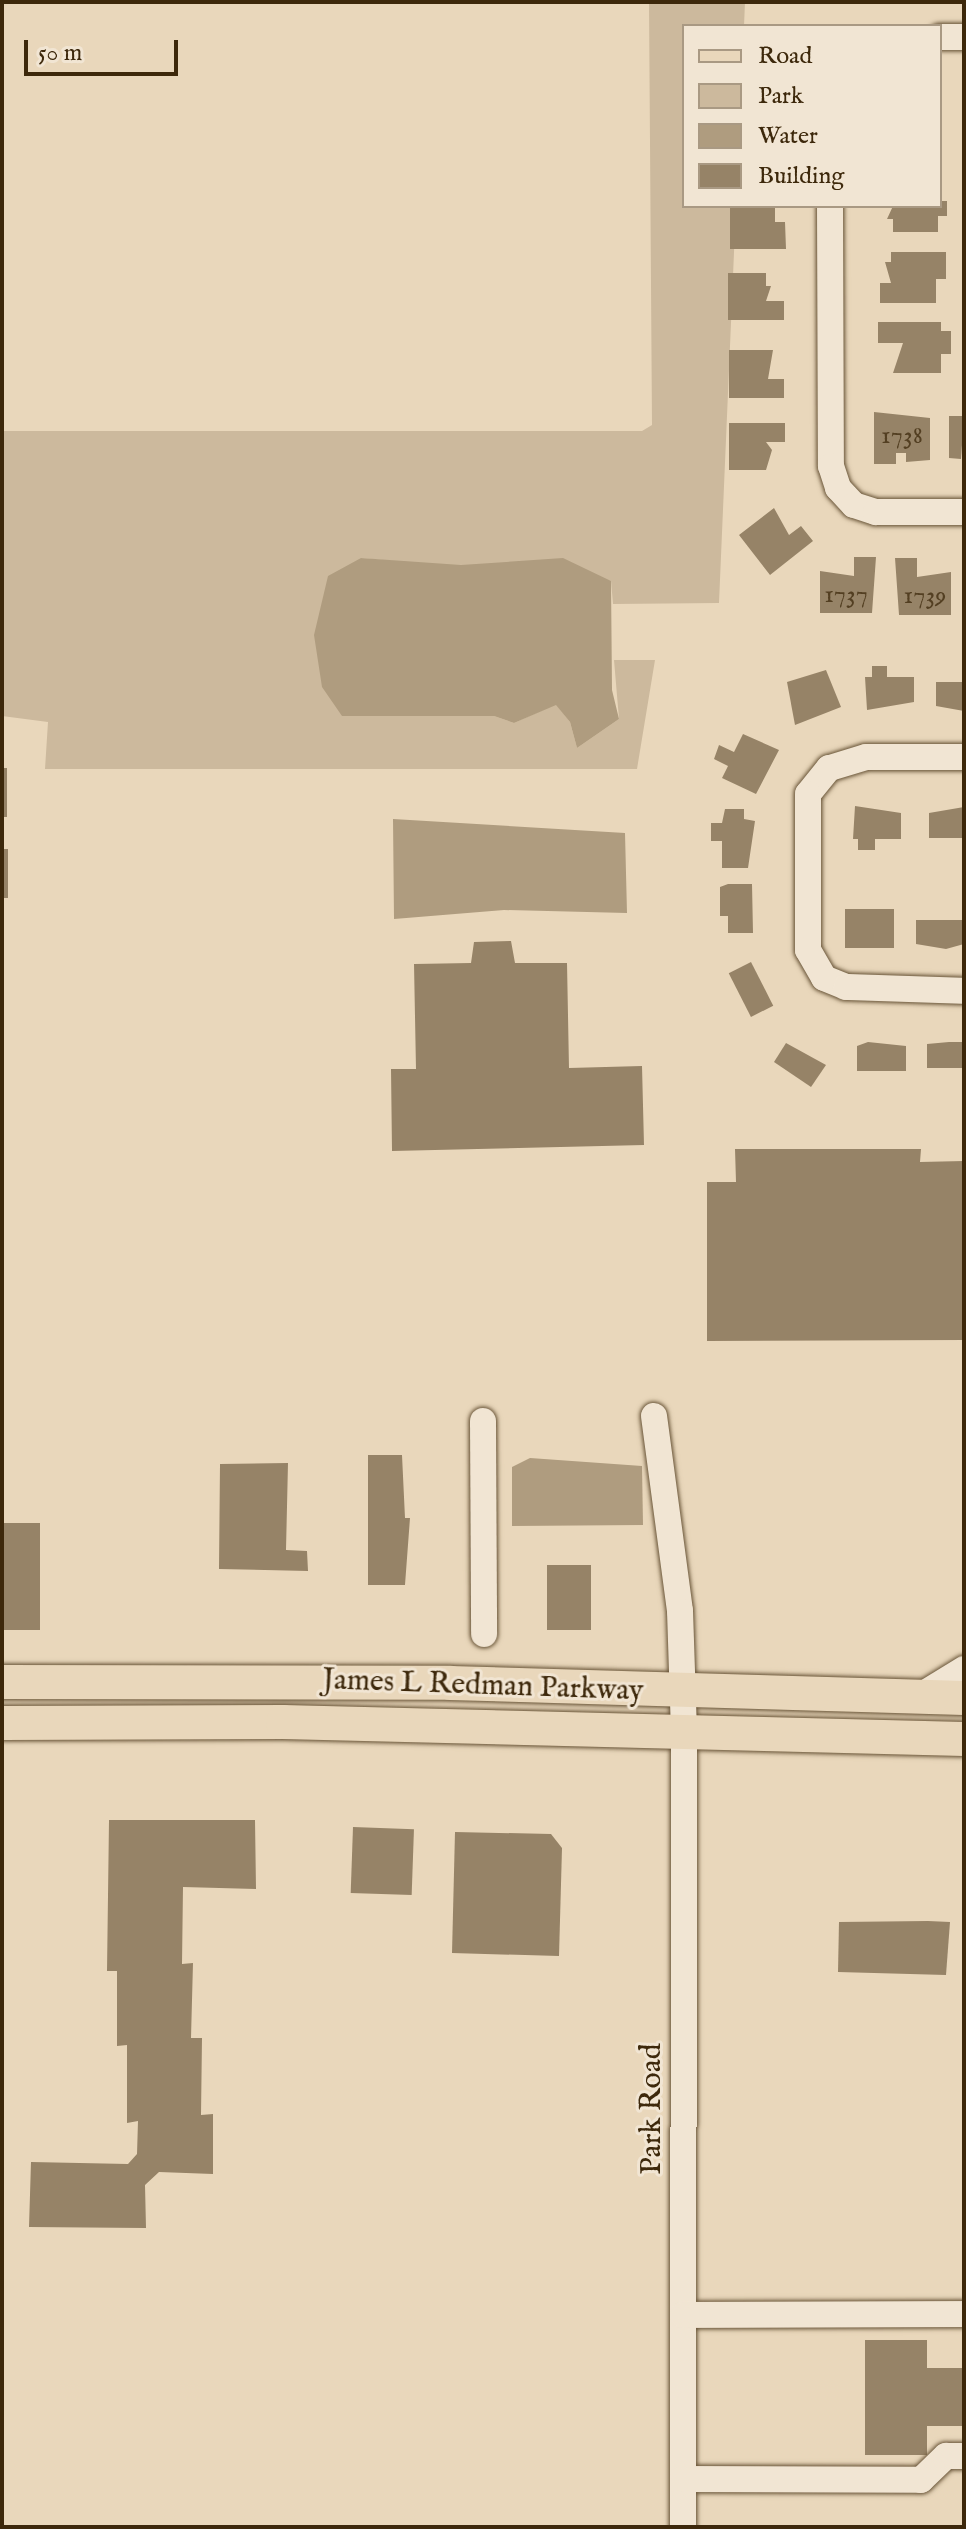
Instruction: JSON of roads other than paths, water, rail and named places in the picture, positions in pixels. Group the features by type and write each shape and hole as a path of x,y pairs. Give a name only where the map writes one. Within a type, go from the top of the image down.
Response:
{"main road":[{"name":"James L Redman Parkway","path":"2,1682 283,1681 964,1698"},
{"path":"684,1730 712,1715 748,1708 943,1714 964,1705"},
{"name":"James L Redman Parkway","path":"2,1723 283,1722 964,1739"}],"street":[{"path":"942,37 964,37"},
{"path":"830,208 831,466 838,488 854,505 876,512 964,512"},
{"path":"964,757 866,757 829,768 808,794 808,950 824,978 846,987 964,991"},
{"name":"Park Road","path":"654,1416 680,1611 684,1730 683,2527"},
{"path":"483,1421 484,1634"},
{"path":"919,1696 964,1669"},
{"path":"283,1681 283,1722"},
{"path":"683,2315 964,2314"},
{"path":"683,2479 921,2480 946,2456 964,2456"}],"water":[{"path":"361,558 461,565 563,558 611,581 612,690 619,719 577,748 570,722 556,705 514,723 494,716 342,716 322,687 314,635 328,576"},
{"path":"393,819 625,833 627,913 504,910 394,919"},
{"path":"530,1458 642,1466 643,1525 512,1526 512,1467"}]}
